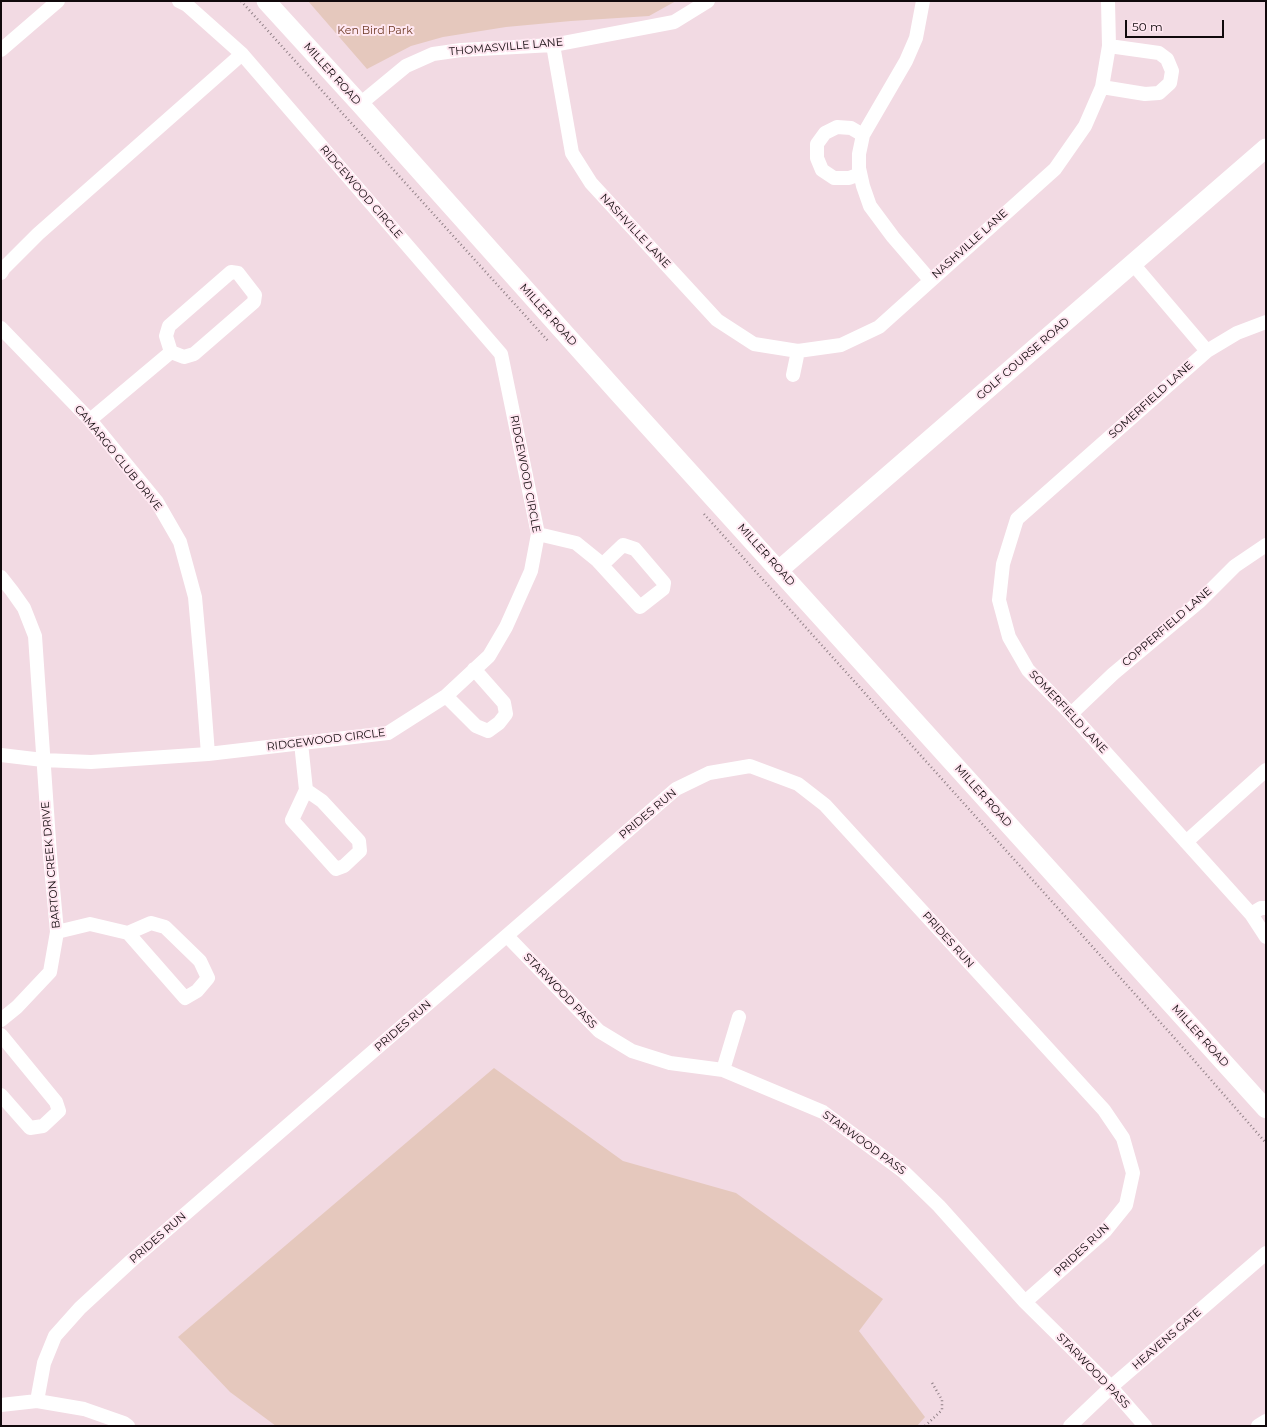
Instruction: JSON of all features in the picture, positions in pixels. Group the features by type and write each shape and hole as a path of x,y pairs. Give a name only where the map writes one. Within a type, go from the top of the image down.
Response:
{"street":[{"path":"1,50 58,1"},
{"name":"RIDGEWOOD CIRCLE","path":"1,755 43,760 91,762 208,754 388,733 446,696 489,656 506,627 531,571 538,534 500,354 242,54 187,5 179,1"},
{"name":"MILLER ROAD","path":"266,1 1266,1110"},
{"name":"THOMASVILLE LANE","path":"360,104 406,66 433,54 462,50 553,45 674,22 708,1"},
{"path":"923,1 916,38 906,61 863,135 859,154 860,174 870,206 893,237 930,280"},
{"name":"NASHVILLE LANE","path":"553,45 572,153 591,183 717,320 754,344 798,351 841,345 878,327 1055,169 1085,126 1102,86 1109,46 1108,1"},
{"path":"1102,86 1145,94 1159,93 1170,83 1172,71 1167,59 1159,53 1109,46"},
{"path":"1,273 4,268 38,234 242,54"},
{"path":"860,174 849,178 834,178 822,170 816,158 818,144 825,133 838,127 851,128 863,135"},
{"name":"GOLF COURSE ROAD","path":"779,570 1266,148"},
{"path":"1133,264 1207,351"},
{"path":"231,272 238,273 255,295 254,302 194,354 184,357 171,352 166,336 169,326 231,272"},
{"name":"SOMERFIELD LANE","path":"1266,322 1237,333 1207,351 1017,519 1003,564 999,600 1009,637 1028,670 1071,714 1251,914 1266,937"},
{"name":"CAMARGO CLUB DRIVE","path":"1,328 90,420 157,502 180,542 195,597 208,754"},
{"path":"793,375 798,351"},
{"path":"90,420 171,352"},
{"path":"538,534 576,543 602,565 640,607 663,589 664,583 635,549 623,545 602,565"},
{"name":"COPPERFIELD LANE","path":"1071,714 1113,674 1199,602 1235,566 1266,545"},
{"name":"BARTON CREEK DRIVE","path":"1,577 7,593 24,608 35,636 50,855 57,932 50,972 17,1007 1,1020"},
{"path":"446,696 476,726 488,731 499,723 506,714 504,703 474,669"},
{"path":"301,743 306,790 292,820 336,869 344,866 360,851 359,840 322,801 306,790"},
{"name":"PRIDES RUN","path":"37,1401 44,1363 55,1336 80,1308 167,1230 676,789 709,773 750,766 798,784 825,805 1104,1110 1123,1138 1133,1173 1126,1205 1104,1231 1025,1302"},
{"path":"1186,842 1266,770"},
{"path":"1251,914 1261,908 1266,908"},
{"path":"57,932 90,924 128,933 185,998 197,991 208,978 200,961 165,927 151,923 128,933"},
{"name":"STARWOOD PASS","path":"507,936 599,1031 632,1051 670,1063 723,1070 822,1112 904,1172 939,1206 1025,1302 1111,1387 1145,1426"},
{"path":"723,1070 739,1017"},
{"path":"1,1035 56,1102 59,1112 43,1126 30,1128 1,1095"},
{"name":"HEAVENS GATE","path":"1070,1426 1111,1387 1266,1252"},
{"path":"1,1405 37,1401 84,1409 124,1423 128,1426"},
{"path":"1258,1426 1266,1421"}],"path":[{"path":"241,1 554,347"},
{"path":"702,512 1173,1036 1266,1143"},
{"path":"925,1426 942,1410 942,1400 931,1382"}],"green space":[{"name":"Ken Bird Park","path":"308,1 676,1 649,16 506,27 443,37 411,46 367,69"},
{"path":"494,1068 623,1161 736,1193 883,1299 859,1331 925,1417 917,1426 276,1426 230,1392 178,1337"}]}
